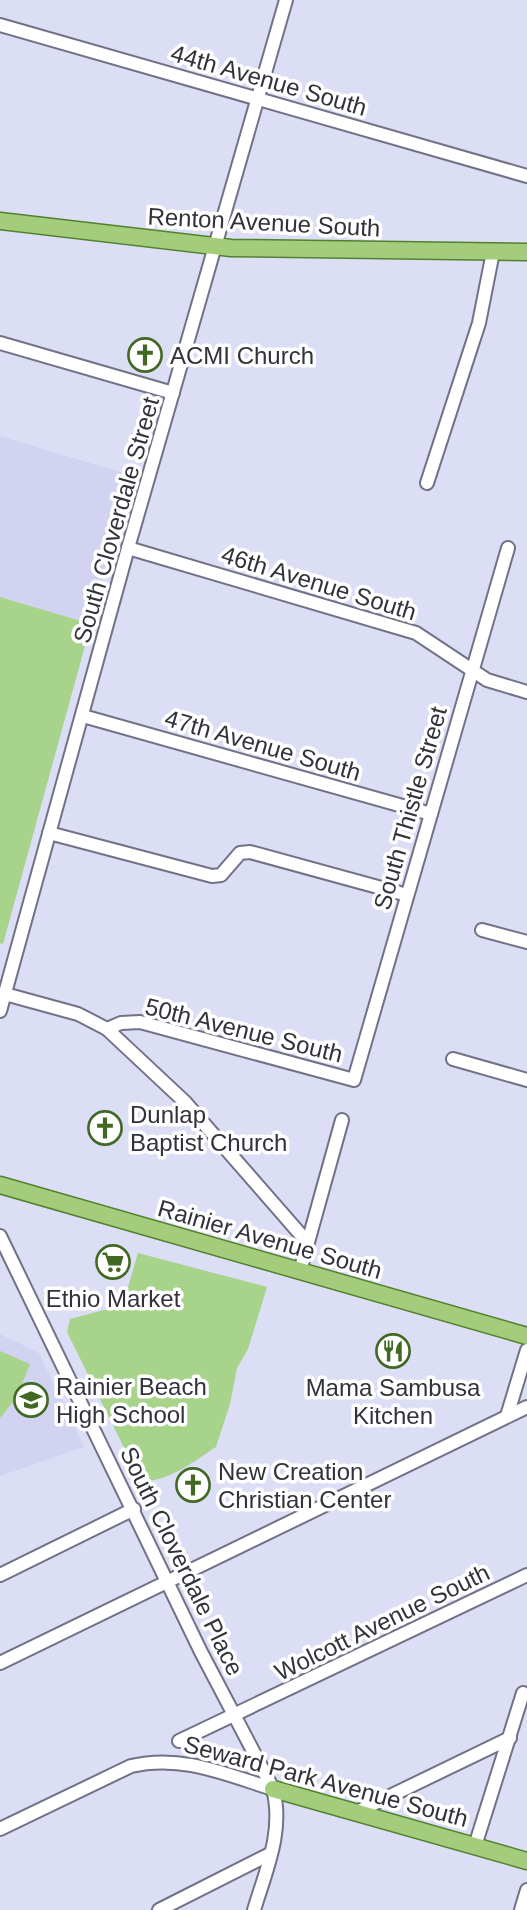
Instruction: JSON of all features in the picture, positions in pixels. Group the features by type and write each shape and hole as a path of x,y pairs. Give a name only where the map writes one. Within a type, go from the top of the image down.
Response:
{"main road":[{"name":"Renton Avenue South","path":"0,221 215,247 527,252"},
{"name":"Rainier Avenue South","path":"0,1185 527,1336"},
{"name":"Seward Park Avenue South","path":"273,1789 527,1861"}],"street":[{"name":"South Cloverdale Street","path":"0,1011 128,548 286,0"},
{"name":"44th Avenue South","path":"0,25 527,176"},
{"path":"427,483 479,323 493,252"},
{"path":"0,343 173,393"},
{"name":"46th Avenue South","path":"128,548 416,632 472,671 499,684 527,692"},
{"name":"South Thistle Street","path":"354,1080 508,548"},
{"name":"47th Avenue South","path":"83,716 431,814"},
{"path":"49,833 212,876 221,875 240,853 250,852 407,895"},
{"path":"482,930 527,942"},
{"name":"50th Avenue South","path":"5,994 78,1014 107,1029 121,1023 140,1022 354,1080"},
{"path":"107,1029 185,1102 308,1242"},
{"path":"453,1059 527,1080"},
{"path":"300,1271 342,1120"},
{"name":"South Cloverdale Place","path":"0,1236 234,1716 273,1789"},
{"path":"507,1416 527,1350"},
{"path":"0,1663 168,1579 527,1407"},
{"path":"0,1575 134,1509"},
{"name":"Wolcott Avenue South","path":"179,1741 527,1575"},
{"path":"475,1846 523,1693"},
{"path":"357,1812 510,1738"},
{"name":"Seward Park Avenue South","path":"0,1829 131,1766 154,1761 196,1765 273,1789"},
{"path":"254,1910 278,1819 273,1789"},
{"path":"159,1910 270,1854"},
{"path":"521,1910 527,1889"}],"shaded area":[{"path":"0,436 133,476 91,624 0,597"},
{"name":"Rainier Beach High School","path":"0,1334 39,1353 84,1447 0,1476"}],"green space":[{"path":"0,597 91,624 3,944 0,943"},
{"path":"138,1253 267,1287 248,1349 237,1368 230,1404 216,1447 180,1470 150,1481 140,1480 67,1332 70,1319 119,1306 126,1294"},
{"path":"0,1351 30,1364 17,1397 0,1418"}],"place":[{"name":"ACMI Church","path":"145,355"},
{"name":"Dunlap Baptist Church","path":"105,1128"},
{"name":"Ethio Market","path":"113,1262"},
{"name":"Mama Sambusa Kitchen","path":"393,1351"},
{"name":"Rainier Beach High School","path":"31,1400"},
{"name":"New Creation Christian Center","path":"193,1485"}]}
